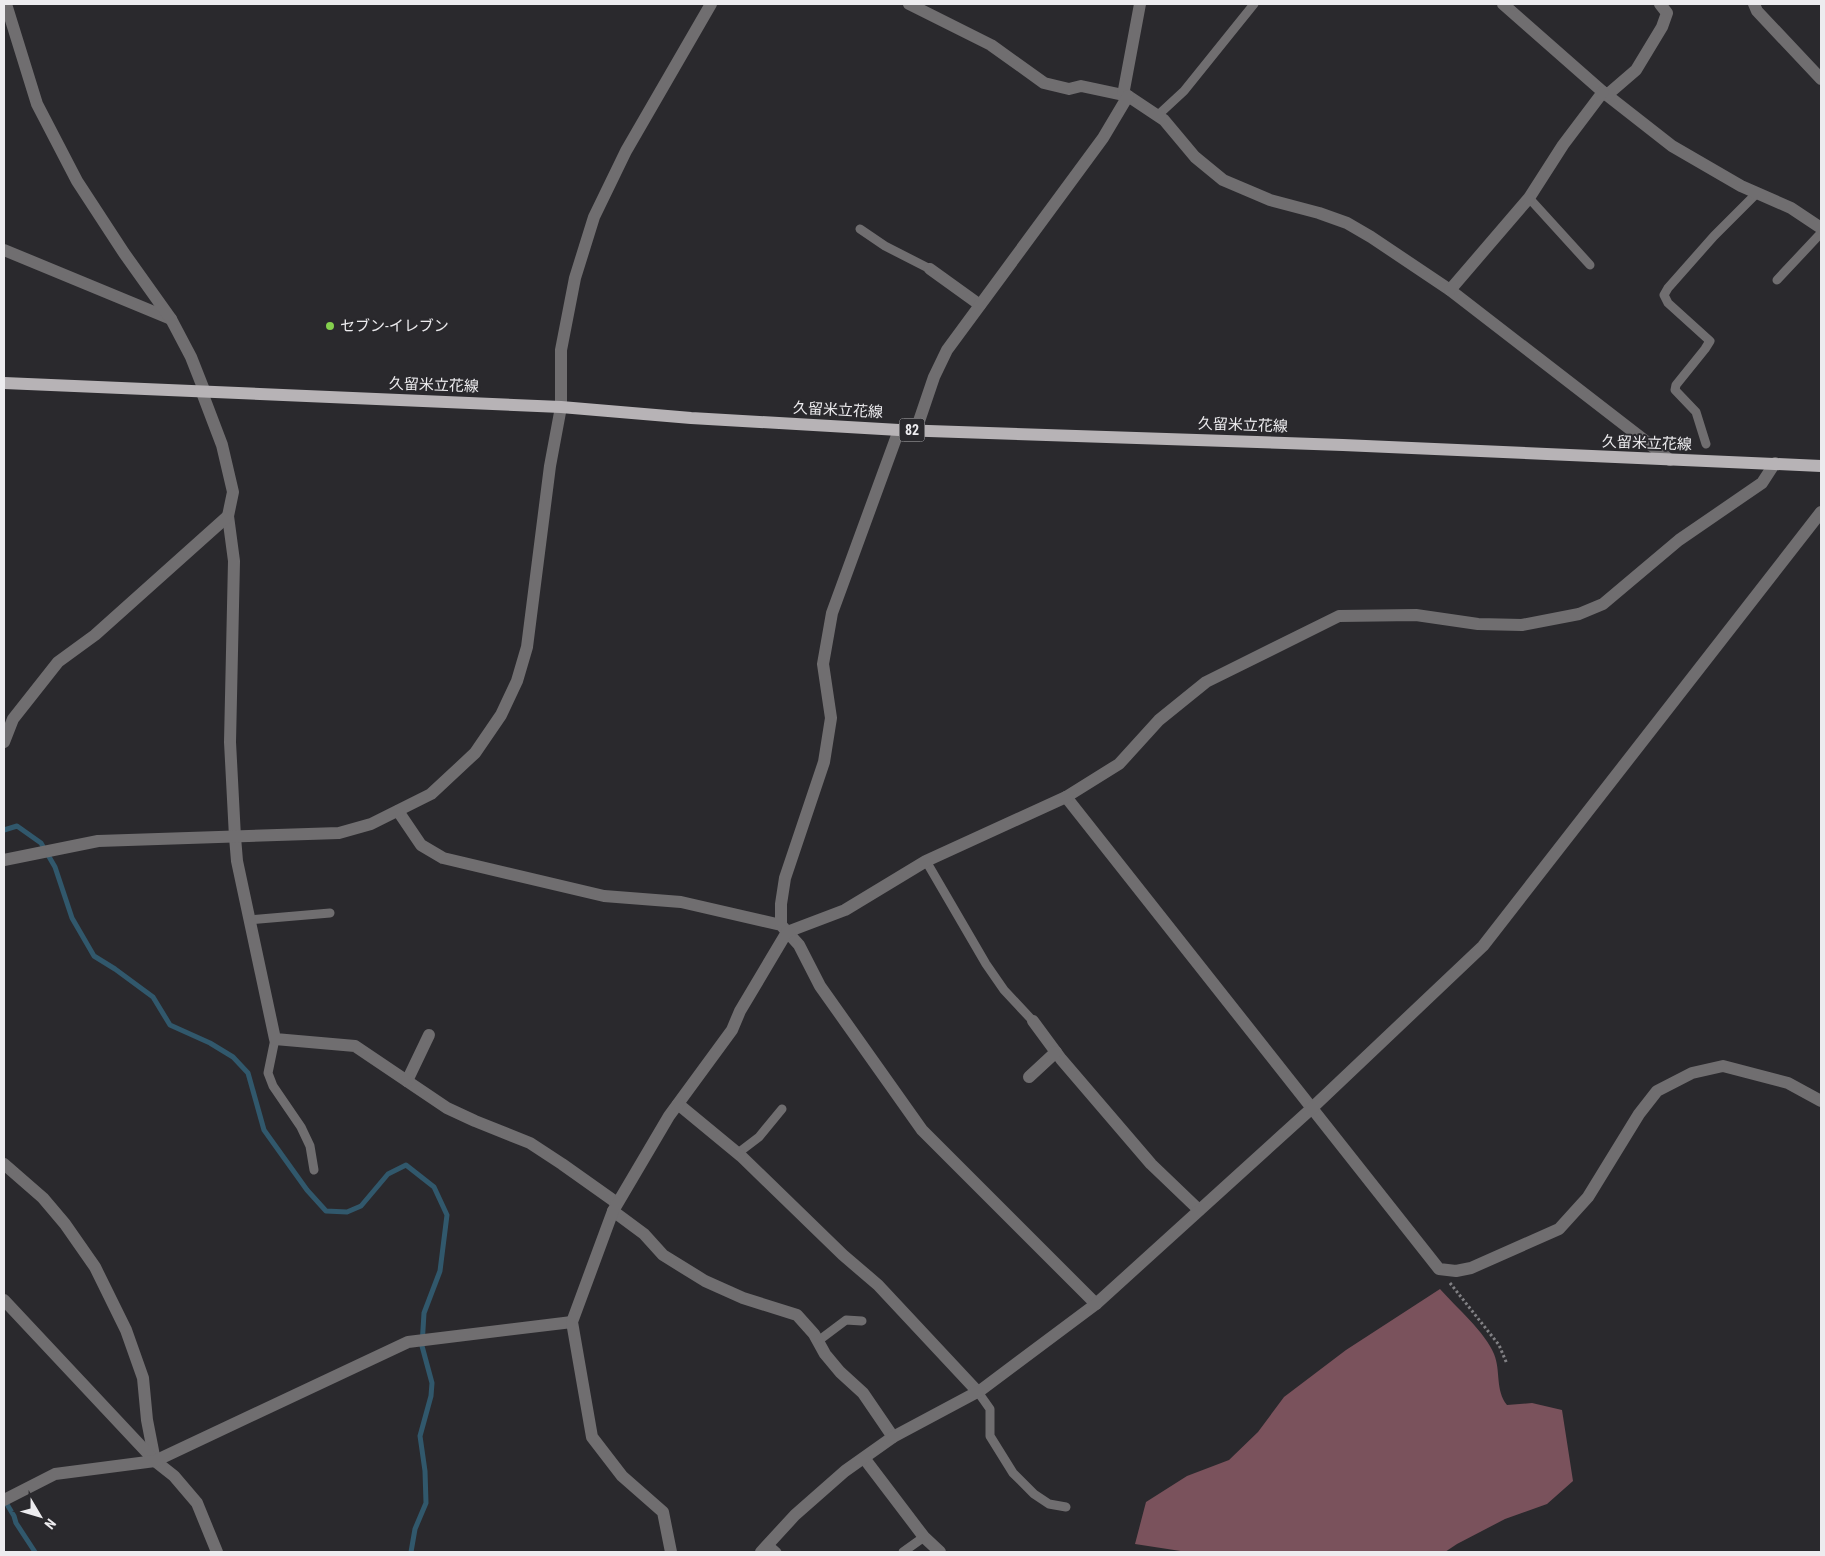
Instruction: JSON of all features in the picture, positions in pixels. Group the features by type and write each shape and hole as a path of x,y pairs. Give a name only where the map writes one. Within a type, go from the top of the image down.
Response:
{"main road":[{"name":"久留米立花線","path":"4,383 204,390 561,407 691,418 899,430 1333,444 1821,466"}],"street":[{"path":"4,860 98,841 339,833 372,824 430,794 475,753 501,715 517,681 527,647 550,466 561,407 561,350 575,278 594,217 626,151 711,4"},
{"path":"909,4 990,45 1044,84 1069,89 1081,86 1126,95 1164,120 1195,157 1224,180 1270,200 1319,213 1347,223 1371,237 1450,290 1670,460"},
{"path":"916,430 934,377 947,350 1103,138 1126,95 1140,4"},
{"path":"1504,4 1605,94 1672,146 1741,186 1791,208 1821,228"},
{"path":"1450,290 1529,198 1563,144 1605,94 1636,70 1662,27 1667,13 1660,4"},
{"path":"1754,4 1757,11 1821,79"},
{"path":"6,6 37,104 77,181 124,253 171,319 190,356 204,390 203,395 222,445 233,492 228,516 234,561 230,742 237,861 275,1040 355,1046 447,1108 530,1143 562,1164 615,1207 663,1255 705,1281 744,1298 797,1315 840,1372 863,1393 893,1437"},
{"path":"4,250 171,319"},
{"path":"930,269 980,305"},
{"path":"671,1552 663,1512 622,1476 592,1437 572,1322 615,1207 678,1104 732,1030 740,1010 784,929 781,904 785,878 824,762 831,718 823,664 832,613 899,430"},
{"path":"784,929 845,910 926,861 1066,797 1119,764 1159,720 1206,682 1339,616 1416,615 1478,624 1522,624 1580,614 1603,604 1679,540 1762,482 1775,463"},
{"path":"769,1550 795,1515 845,1471 893,1437 978,1392 1096,1304 1311,1109 1483,946 1821,512"},
{"path":"4,742 14,719 58,662 95,635 124,607 228,516"},
{"path":"1066,797 1439,1269 1456,1271 1471,1268 1559,1229 1588,1197 1639,1114 1657,1091 1692,1073 1723,1066 1788,1083 1821,1100"},
{"path":"398,811 420,845 443,858 604,896 682,902 784,929 799,945 820,986 922,1130 1096,1304"},
{"path":"1033,1021 1056,1052 1151,1164 1199,1210"},
{"path":"407,1081 429,1035"},
{"path":"1029,1077 1056,1052"},
{"path":"678,1104 738,1153 843,1255 878,1286 969,1380 978,1392"},
{"path":"4,1164 43,1198 65,1224 95,1267 126,1330 143,1378 147,1420 155,1461"},
{"path":"4,1300 155,1461 174,1476 197,1503 217,1552"},
{"path":"4,1500 54,1474 155,1461 408,1342 572,1322"},
{"path":"864,1458 924,1537 940,1552"}],"lane":[{"path":"1157,116 1184,91 1254,4"},
{"path":"1706,444 1696,412 1675,390 1676,385 1710,341 1668,303 1664,295 1714,236 1757,193"},
{"path":"1529,198 1590,265"},
{"path":"860,229 885,246 930,269"},
{"path":"1776,280 1821,233"},
{"path":"926,861 995,977 1004,990 1033,1021"},
{"path":"249,920 330,913"},
{"path":"275,1040 268,1073 273,1086 301,1127 310,1146 314,1170"},
{"path":"738,1153 759,1136 782,1109"},
{"path":"818,1341 846,1320 862,1321"},
{"path":"978,1392 990,1409 990,1436 1013,1473 1034,1494 1049,1504 1066,1507"},
{"path":"903,1552 924,1537"}],"path":[{"path":"1439,1269 1499,1345 1507,1364"}],"shaded area":[{"path":"1440,1289 1490,1346 1496,1360 1499,1387 1507,1405 1532,1403 1562,1410 1573,1481 1547,1504 1505,1519 1445,1552 1187,1552 1135,1544 1146,1502 1187,1476 1229,1460 1258,1432 1284,1397 1346,1350"}],"waterway":[{"path":"4,830 17,826 41,843 55,867 72,918 94,956 153,997 170,1025 210,1043 233,1057 248,1073 264,1130 307,1190 326,1211 347,1212 361,1206 388,1174 406,1165 434,1187 447,1215 440,1271 424,1313 422,1346 432,1383 431,1396 420,1436 425,1471 426,1503 415,1529 411,1552"},
{"path":"5,1501 16,1523 35,1552"}],"place":[{"name":"セブン-イレブン","path":"330,326"}]}
